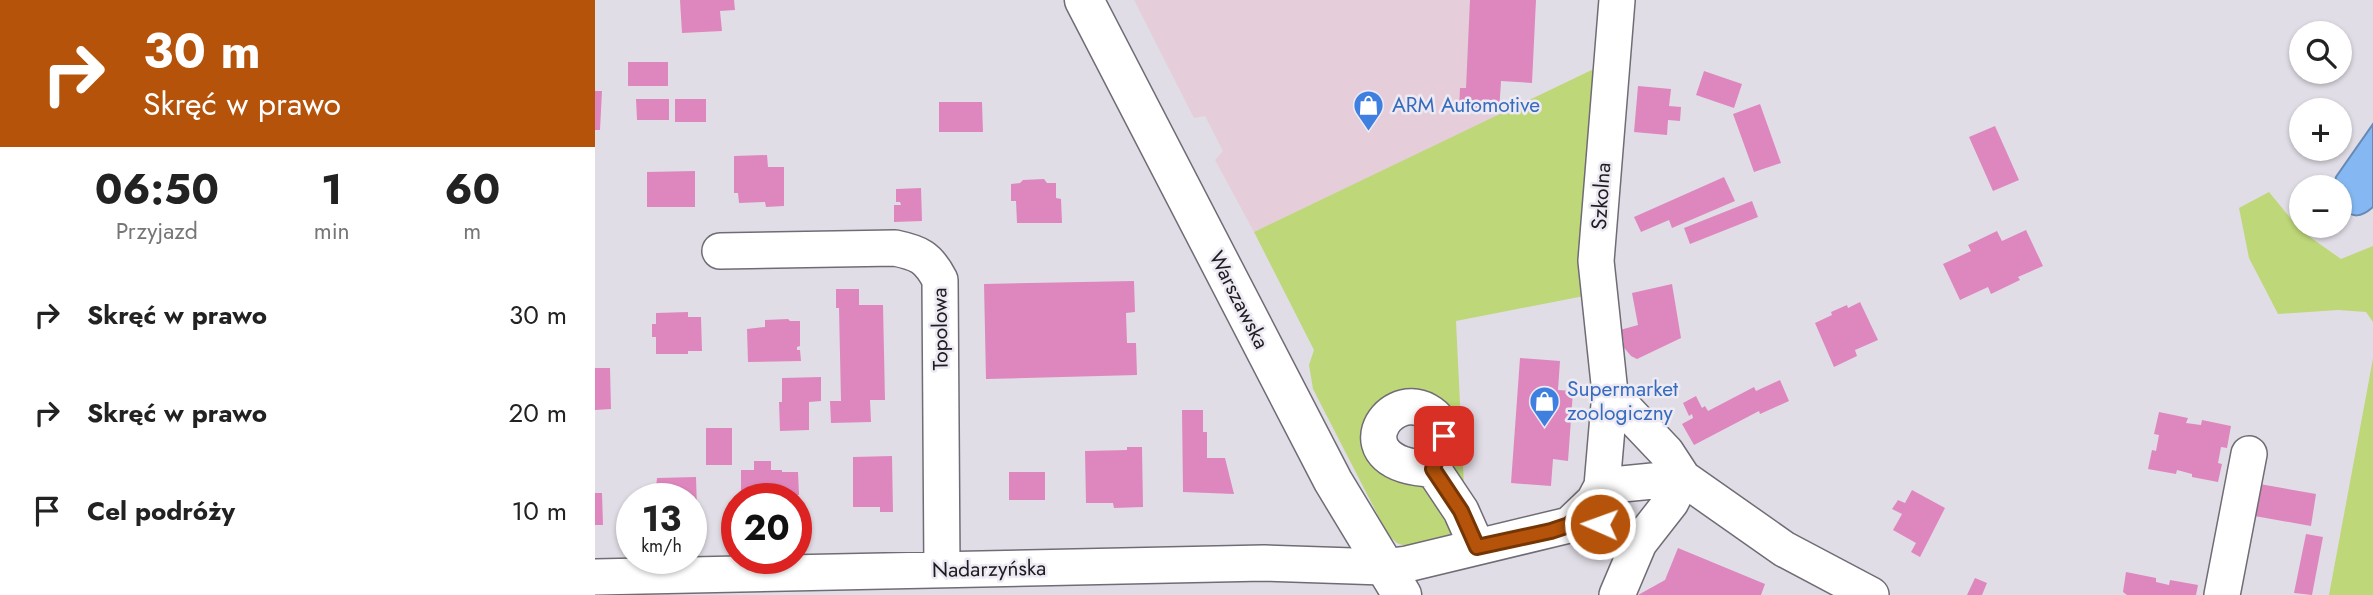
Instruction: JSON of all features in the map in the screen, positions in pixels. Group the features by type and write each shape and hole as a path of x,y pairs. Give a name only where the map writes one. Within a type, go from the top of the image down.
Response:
{"main road":[{"name":"Warszawska","path":"1084,0 1333,481 1393,581"}],"street":[{"name":"Szkolna","path":"1602,486 1609,393 1596,261 1617,0"},
{"name":"Topolowa","path":"720,251 895,248 918,254 932,265 940,280 942,570"},
{"path":"1609,393 1666,452 1683,478 1784,549 1871,595"},
{"path":"2222,595 2249,453"},
{"path":"1433,469 1461,511 1477,547"},
{"path":"1393,581 1407,564 1569,525 1594,501 1602,486 1683,478"},
{"path":"1617,595 1639,543 1671,502 1683,478"},
{"path":"1581,514 1639,543"},
{"name":"Nadarzyńska","path":"595,577 942,570 976,582 1264,564 1393,581"}],"shaded area":[{"path":"1134,0 1505,0 1499,115 1254,232 1215,160 1223,151 1205,116 1194,118"}],"green space":[{"path":"1600,66 1584,296 1456,321 1464,486 1449,484 1451,440 1381,409 1420,484 1431,489 1457,535 1407,547 1397,543 1388,535 1313,389 1309,365 1314,350 1254,232"},
{"path":"2269,192 2289,217 2289,238 2311,238 2341,259 2373,246 2373,322 2366,312 2338,310 2278,314 2249,258 2239,208"},
{"path":"2373,358 2373,595 2329,595 2369,380"}],"water":[{"path":"2373,124 2373,207 2361,215 2352,215 2352,175 2337,175 2347,161 2352,161 2352,154"}],"building":[{"path":"680,0 734,0 735,10 720,11 722,31 682,33"},
{"path":"1470,0 1536,0 1532,83 1501,81 1499,112 1459,110 1460,88 1466,88"},
{"path":"628,62 668,62 668,86 628,86"},
{"path":"1704,71 1742,84 1734,108 1696,95"},
{"path":"1638,86 1671,89 1669,106 1681,107 1680,121 1668,120 1667,135 1634,132"},
{"path":"595,91 602,91 600,130 595,130"},
{"path":"636,99 669,99 669,120 637,120"},
{"path":"675,99 706,99 706,122 675,122"},
{"path":"939,102 982,102 983,132 939,132"},
{"path":"1760,104 1781,163 1754,172 1733,114"},
{"path":"1995,126 2019,180 1993,191 1969,137"},
{"path":"767,155 768,167 784,167 784,206 766,207 765,202 739,203 738,193 734,193 734,156"},
{"path":"695,171 695,207 647,207 647,172"},
{"path":"1724,177 1735,201 1672,228 1669,220 1641,232 1634,217"},
{"path":"1044,179 1047,183 1056,183 1056,198 1061,199 1062,223 1017,223 1016,201 1011,201 1011,184 1023,180"},
{"path":"921,188 922,221 894,222 894,205 901,205 896,202 896,189"},
{"path":"1752,201 1758,217 1690,244 1684,228"},
{"path":"2026,230 2043,266 2018,277 2020,280 1991,294 1988,287 1960,300 1943,264 1971,251 1968,245 1997,231 2002,241"},
{"path":"1134,281 1135,312 1126,313 1127,343 1136,343 1137,375 986,379 984,284"},
{"path":"1672,284 1681,338 1637,359 1631,356 1621,344 1624,342 1620,330 1638,325 1632,293"},
{"path":"836,289 859,289 859,305 883,305 885,400 870,400 871,422 831,423 830,401 841,401 839,308 836,308"},
{"path":"1860,302 1878,340 1855,350 1857,356 1834,367 1815,323 1832,315 1831,312"},
{"path":"688,312 688,317 701,317 702,351 656,354 656,337 652,337 652,324 656,324 656,313"},
{"path":"765,320 800,321 800,346 797,350 800,350 801,361 748,362 747,329 765,327"},
{"path":"1520,358 1560,361 1558,390 1573,391 1568,461 1553,459 1551,486 1511,483"},
{"path":"595,368 610,368 611,409 595,410"},
{"path":"821,377 821,401 809,402 809,430 780,431 782,378"},
{"path":"1780,380 1789,401 1760,414 1759,411 1694,445 1682,424 1693,418 1692,414 1689,416 1683,403 1696,396 1702,408 1705,406 1708,411 1754,387 1756,391"},
{"path":"1182,410 1203,410 1203,432 1207,432 1207,458 1225,458 1234,494 1183,492"},
{"path":"2159,412 2188,418 2186,423 2201,425 2202,420 2231,426 2227,448 2221,447 2218,463 2222,464 2218,482 2192,477 2192,474 2177,470 2176,474 2148,469 2152,450 2156,451 2159,435 2154,434"},
{"path":"706,428 732,428 732,465 706,465"},
{"path":"1127,447 1142,447 1143,507 1114,508 1113,503 1086,503 1085,451 1127,450"},
{"path":"892,456 893,512 880,512 880,507 853,507 853,457"},
{"path":"754,461 771,461 771,470 798,472 798,483 741,483 741,470 754,470"},
{"path":"1009,472 1045,472 1045,500 1009,500"},
{"path":"696,477 696,483 656,483 657,478"},
{"path":"2254,483 2316,494 2311,526 2249,515"},
{"path":"1912,490 1945,508 1920,557 1911,552 1916,543 1893,530 1902,514 1892,509 1898,500 1905,503"},
{"path":"595,493 602,493 603,525 595,525"},
{"path":"2306,534 2323,537 2312,595 2294,593"},
{"path":"1678,548 1765,584 1761,595 1638,595 1665,580"},
{"path":"2126,572 2156,578 2156,582 2169,585 2170,580 2198,585 2196,595 2127,595 2123,592"},
{"path":"1975,578 1987,583 1982,595 1967,595"}],"place":[{"name":"ARM Automotive","path":"1369,132"},
{"name":"Supermarket zoologiczny","path":"1544,428"}],"route":[{"path":"1444,436 1433,469 1461,511 1477,547 1551,531 1569,525 1581,514 1600,524"}]}
